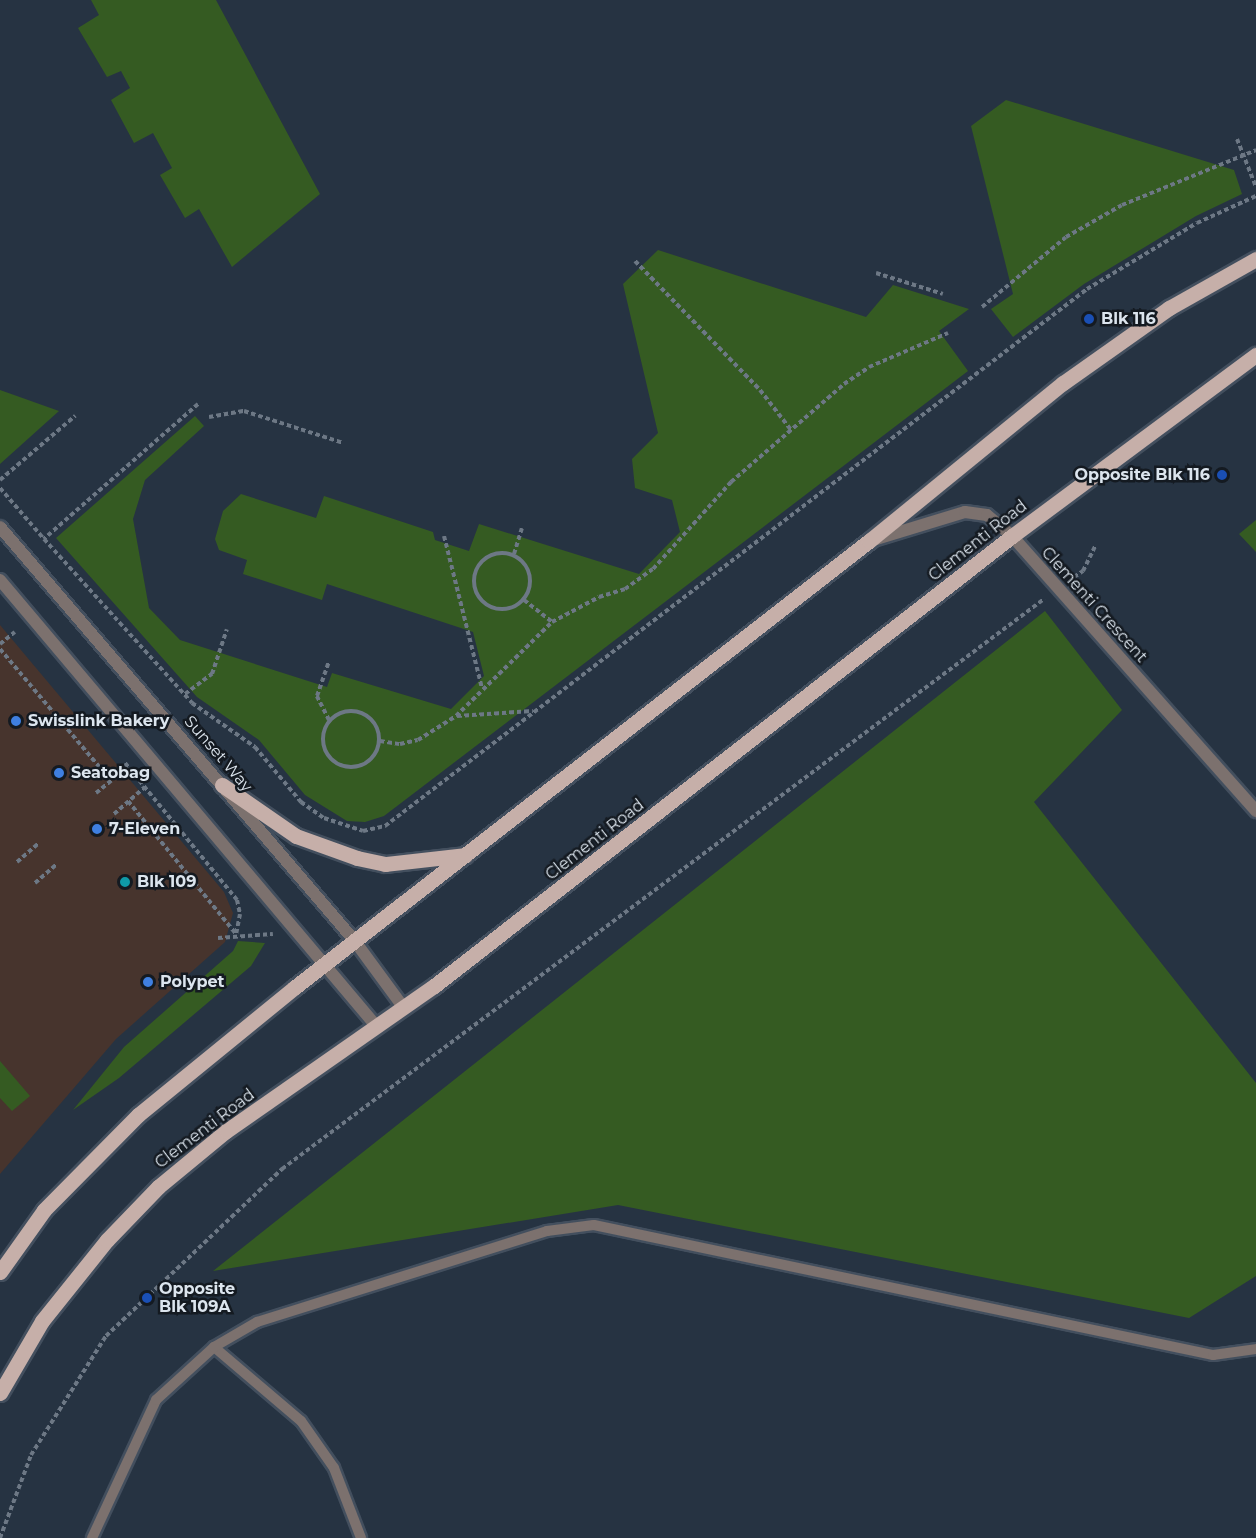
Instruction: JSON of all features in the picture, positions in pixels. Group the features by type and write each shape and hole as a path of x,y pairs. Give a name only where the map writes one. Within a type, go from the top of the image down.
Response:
{"main road":[{"path":"0,1272 44,1210 138,1115 324,964 869,541 1063,383 1169,308 1256,259"},
{"name":"Clementi Road","path":"0,1394 42,1321 107,1240 158,1187 226,1131 404,1008 714,772 1012,536 1256,355"},
{"path":"222,785 296,836 357,858 385,864 466,855"}],"street":[{"name":"Clementi Crescent","path":"869,541 965,512 987,515 1012,536 1057,590 1256,811"},
{"name":"Sunset Way","path":"0,527 354,940 404,1008"},
{"path":"0,580 377,1027"}],"lane":[{"path":"92,1538 156,1400 214,1347 257,1322 547,1231 594,1225 1213,1355 1256,1349"},
{"path":"214,1347 301,1421 334,1468 361,1538"}],"path":[{"path":"1237,139 1256,187"},
{"path":"982,307 1066,237 1122,205 1246,157 1256,150"},
{"path":"0,488 185,694 255,747 301,801 334,823 363,831 385,826 1087,289 1197,223 1256,196"},
{"path":"635,261 760,390 791,430"},
{"path":"876,273 943,294"},
{"path":"380,741 399,744 418,740 456,716 482,688 552,622 599,597 626,589 654,569 705,508 791,430 869,367 948,333"},
{"path":"44,539 198,404"},
{"path":"209,417 244,411 342,443"},
{"path":"0,480 75,416"},
{"path":"514,554 522,528"},
{"path":"444,536 482,688"},
{"path":"0,1538 31,1455 106,1336 282,1169 1083,571 1095,546"},
{"path":"495,553 514,554 527,566 531,584 524,600 509,609 491,608 477,596 473,579 480,562 495,553"},
{"path":"524,600 552,622"},
{"path":"8,622 23,641"},
{"path":"185,694 212,674 227,629"},
{"path":"0,644 15,632"},
{"path":"0,649 111,781"},
{"path":"329,661 317,696 329,720"},
{"path":"344,710 362,712 376,724 380,741 373,758 357,767 339,765 326,753 322,736 329,720 344,710"},
{"path":"456,716 533,711"},
{"path":"120,758 237,900 240,914 236,934"},
{"path":"96,794 128,766"},
{"path":"114,814 145,787"},
{"path":"128,801 236,934"},
{"path":"17,862 39,843"},
{"path":"35,883 57,864"},
{"path":"218,938 236,934 276,934"}],"shaded area":[{"path":"0,625 224,892 233,913 225,942 116,1039 0,1174"}],"green space":[{"path":"91,0 216,0 320,194 232,267 199,209 185,218 160,175 172,168 153,133 134,143 111,100 130,88 121,71 107,77 78,28 99,15"},
{"path":"1006,100 1234,170 1242,194 1196,216 1084,284 1013,337 991,309 1013,294 971,126"},
{"path":"658,250 866,317 893,285 969,309 939,331 968,371 384,816 365,822 347,821 305,795 259,740 197,697 56,538 195,416 204,426 145,480 133,519 149,608 180,640 327,687 332,673 451,709 484,676 473,632 327,584 322,600 243,574 247,560 219,550 215,539 223,511 241,494 316,518 324,496 433,532 435,540 469,551 479,524 639,574 680,532 672,500 635,488 632,459 658,433 623,284"},
{"path":"0,390 59,411 0,464"},
{"path":"1256,520 1256,552 1239,534"},
{"path":"1045,611 1122,710 1034,802 1256,1083 1256,1276 1189,1318 618,1205 213,1271"},
{"path":"238,941 265,943 251,966 119,1078 73,1110 124,1047 233,951"},
{"path":"0,1061 30,1096 12,1111 0,1098"}],"place":[{"name":"Blk 116","path":"1089,319"},
{"name":"Opposite Blk 116","path":"1222,475"},
{"name":"Swisslink Bakery","path":"16,721"},
{"name":"Seatobag","path":"59,773"},
{"name":"7-Eleven","path":"97,829"},
{"name":"Blk 109","path":"125,882"},
{"name":"Polypet","path":"148,982"},
{"name":"Opposite Blk 109A","path":"147,1298"}]}
